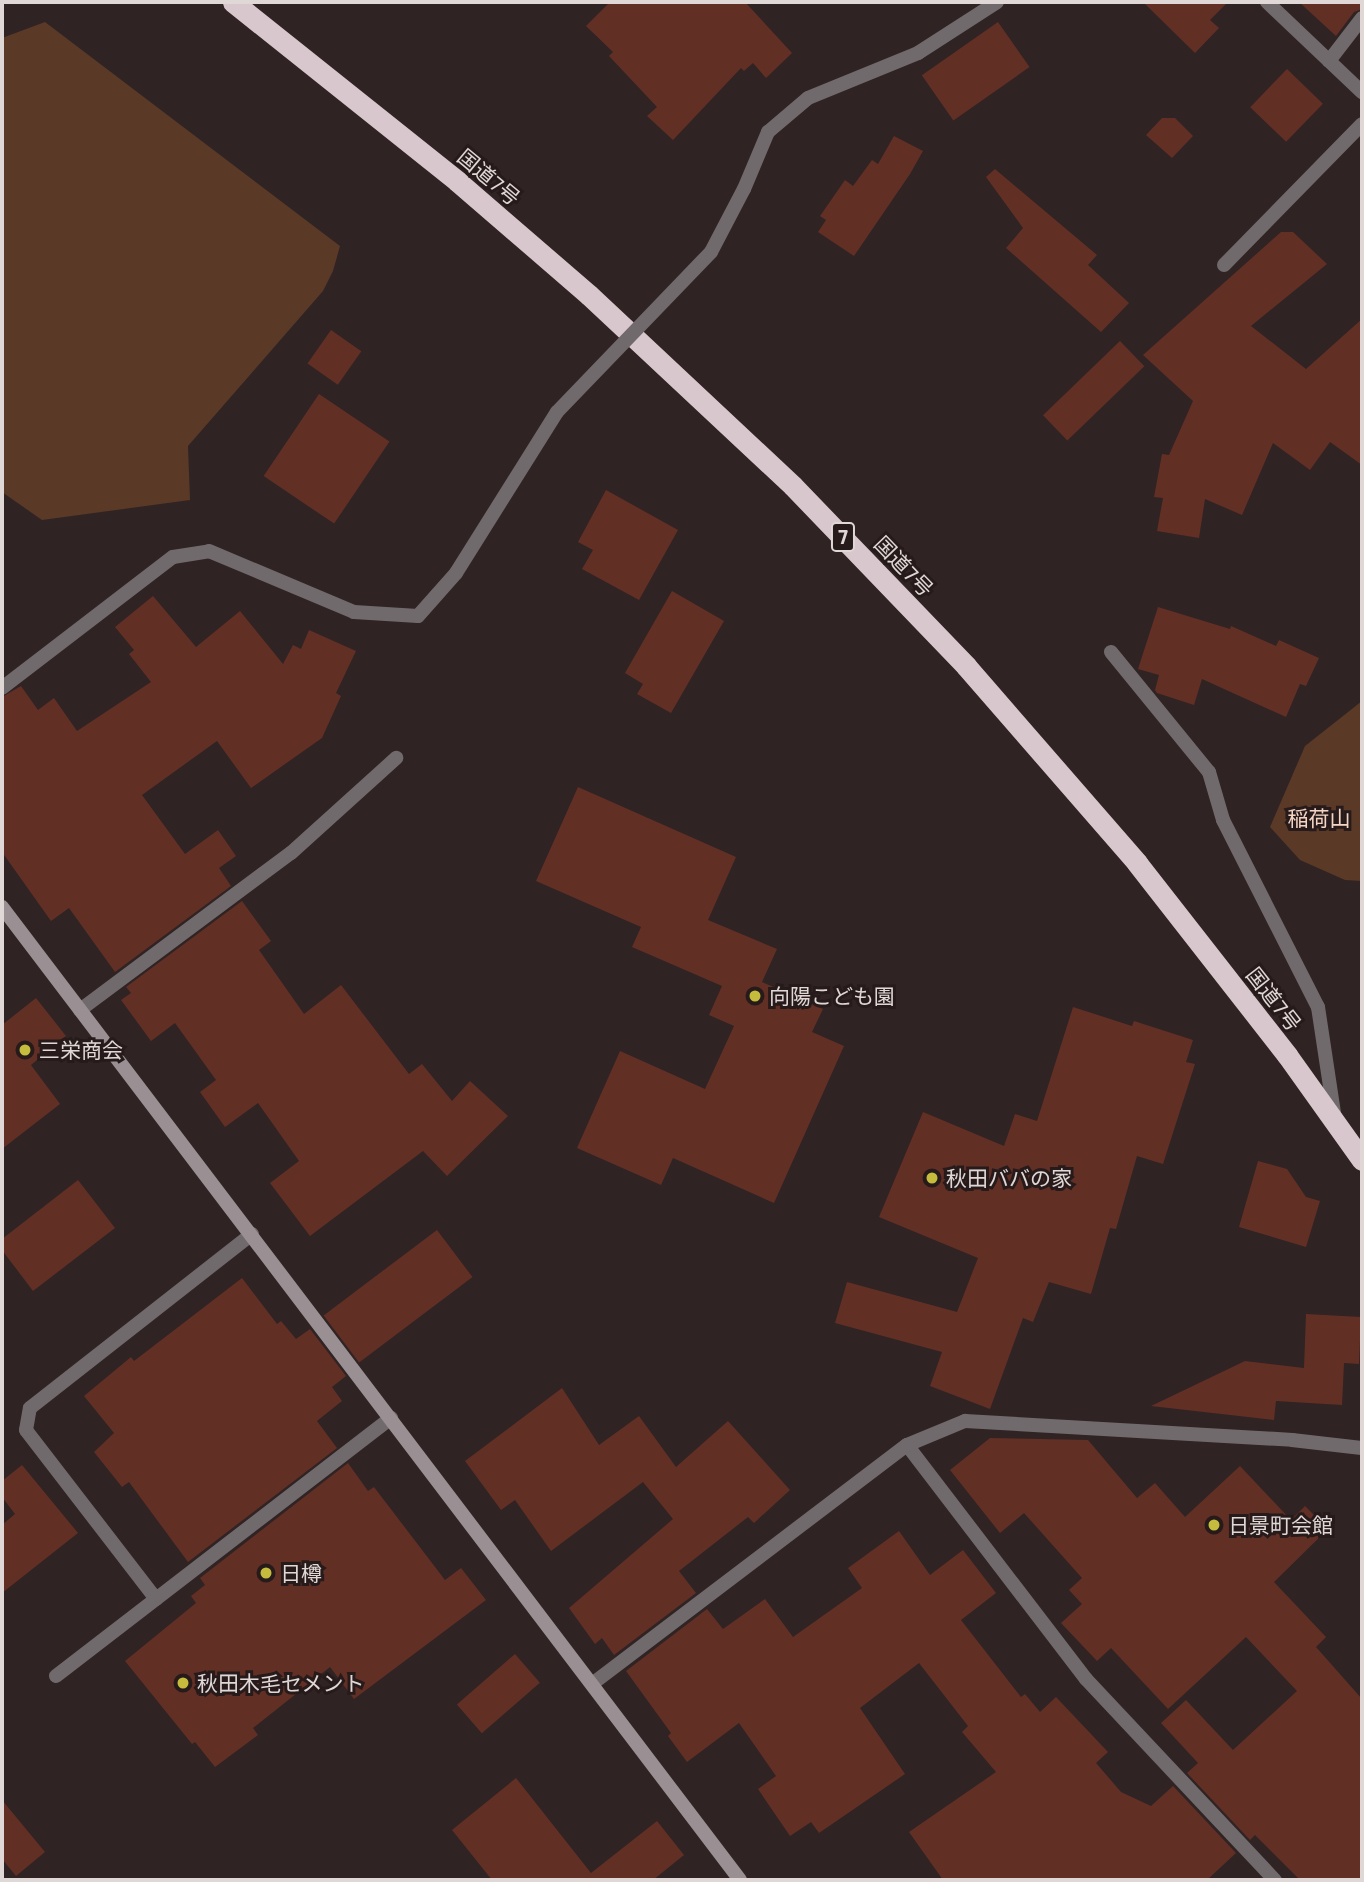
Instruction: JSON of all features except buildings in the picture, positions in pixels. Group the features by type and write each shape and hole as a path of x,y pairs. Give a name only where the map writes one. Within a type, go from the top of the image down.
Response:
{"highway":[{"name":"国道7号","path":"233,2 478,199 589,295 793,486 966,666 1137,863 1287,1055 1362,1160"}],"street":[{"path":"2,688 173,557 209,551 354,612 418,615 456,573 557,412 711,252 744,189 768,132 808,98 918,53 997,2"},
{"path":"1267,2 1362,92"},
{"path":"1329,61 1362,18"},
{"path":"1224,265 1362,124"},
{"path":"1111,652 1209,772 1223,820 1318,1007 1336,1124"},
{"path":"80,1010 291,853 396,758"},
{"path":"2,907 740,1880"},
{"path":"156,1599 26,1430 30,1408 252,1234"},
{"path":"56,1676 391,1418"},
{"path":"592,1684 907,1445 965,1421 1292,1440 1362,1448"},
{"path":"907,1445 1086,1679 1275,1880"}],"green space":[{"path":"45,22 340,246 333,271 323,291 188,446 190,500 42,520 2,492 2,38"},
{"name":"稲荷山","path":"1362,701 1362,881 1345,880 1300,860 1270,827 1305,746"}],"place":[{"name":"向陽こども園","path":"755,996"},
{"name":"三栄商会","path":"25,1050"},
{"name":"秋田ババの家","path":"932,1178"},
{"name":"日景町会館","path":"1214,1525"},
{"name":"日樽","path":"266,1573"},
{"name":"秋田木毛セメント","path":"183,1683"}]}
